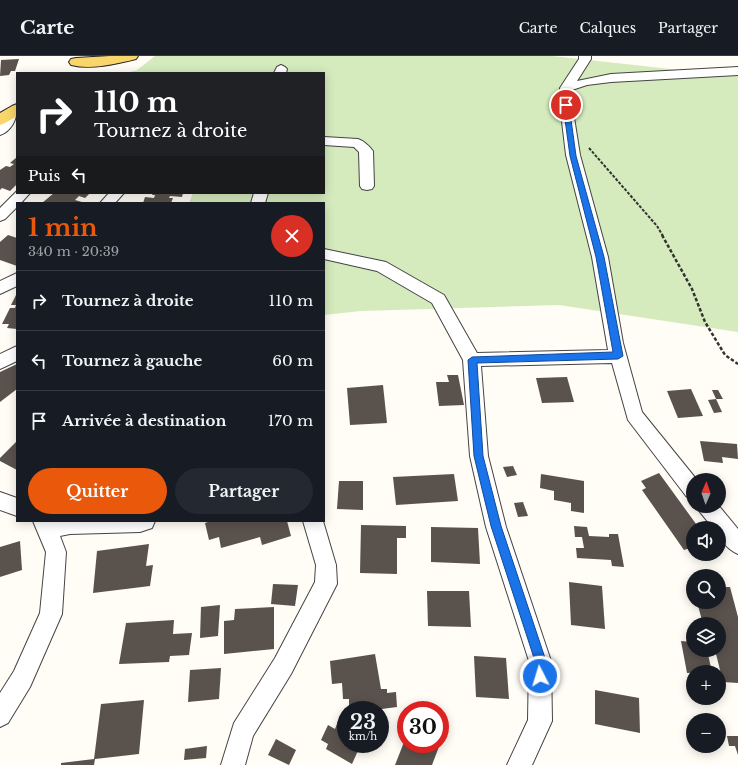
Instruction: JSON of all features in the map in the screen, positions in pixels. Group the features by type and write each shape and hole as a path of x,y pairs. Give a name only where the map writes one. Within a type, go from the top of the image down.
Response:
{"main road":[{"path":"75,64 106,61 131,56"},
{"path":"109,72 147,56"}],"street":[{"path":"586,57 566,88 566,105 573,156 600,257 618,356 634,415 686,481"},
{"path":"566,88 585,82 611,78 738,71"},
{"path":"0,131 4,128 7,114"},
{"path":"325,141 358,143 366,151 367,186"},
{"path":"0,216 22,194"},
{"path":"108,202 116,194"},
{"path":"325,254 381,266 438,299 472,360 479,456 496,526 540,661 540,720 519,765"},
{"path":"0,288 16,280"},
{"path":"0,362 16,354"},
{"path":"472,360 618,356"},
{"path":"0,501 16,506"},
{"path":"712,513 738,544"},
{"path":"0,714 22,679 51,614 56,552 45,525 70,526 142,522"},
{"path":"233,765 242,731 283,666 326,584 326,565 313,522"}],"path":[{"path":"570,133 593,152 658,226 692,289 705,322 725,355 738,364"}],"green space":[{"path":"155,56 552,56 698,72 738,67 738,332 559,305 361,311 325,315 325,202 189,202 193,194 325,194 325,72 129,72 137,70"}],"building":[{"path":"19,59 15,71 11,71 9,75 0,76 1,60"},
{"path":"16,158 16,185 10,191 2,188 0,190 0,170 6,166 10,167 14,164 10,163"},
{"path":"53,194 89,194 85,198 79,196 75,200 82,202 43,202"},
{"path":"183,194 182,197 170,196 169,198 173,198 171,202 143,202 145,197 154,198 155,195 152,195"},
{"path":"8,235 16,238 16,266 0,260 0,242"},
{"path":"16,295 16,305 11,305"},
{"path":"16,305 16,329 7,328 9,324 2,324 10,308 15,308"},
{"path":"16,364 16,390 0,402 0,372"},
{"path":"447,375 458,375 464,405 439,406 436,382 449,382"},
{"path":"567,377 574,402 542,403 536,378"},
{"path":"383,385 387,423 350,425 347,388"},
{"path":"691,389 703,416 678,418 667,391"},
{"path":"712,390 718,390 723,399 716,399"},
{"path":"716,399 722,412 714,413 708,400"},
{"path":"700,441 737,444 738,459 722,457 723,463 704,461"},
{"path":"16,442 16,469 0,461 0,458"},
{"path":"513,466 517,475 507,477 503,467"},
{"path":"659,473 686,510 686,513 688,513 694,521 686,521 686,549 684,550 642,490 646,488 641,481"},
{"path":"454,474 458,501 396,505 393,477"},
{"path":"541,474 584,481 584,513 571,511 571,503 554,500 554,491 540,488"},
{"path":"339,481 363,481 363,510 337,509"},
{"path":"523,502 528,516 518,517 514,503"},
{"path":"287,522 291,536 262,545 260,537 221,548 219,537 209,540 205,523"},
{"path":"361,525 406,526 406,538 397,538 397,574 360,573"},
{"path":"574,526 587,527 589,536 609,537 609,534 618,534 624,567 612,566 611,560 577,558 576,548 584,548 582,537 575,537"},
{"path":"431,527 478,528 480,564 431,562"},
{"path":"20,541 22,570 0,577 0,547"},
{"path":"149,544 146,566 153,565 150,586 93,593 97,551"},
{"path":"569,582 602,586 605,629 571,625"},
{"path":"273,584 298,585 295,606 271,604"},
{"path":"726,587 730,587 738,617 738,683 726,682 726,665 719,665 717,657 726,657 726,617 701,617 699,609 726,609"},
{"path":"427,591 469,591 471,627 428,626"},
{"path":"220,605 218,636 200,638 201,607"},
{"path":"274,607 274,649 224,654 224,621 234,620 235,609"},
{"path":"174,620 173,634 192,633 189,655 170,656 169,662 119,664 126,623"},
{"path":"681,641 686,641 686,657 709,657 710,665 686,665 686,668"},
{"path":"375,654 381,689 387,689 387,693 396,692 397,707 389,708 389,701 349,701 349,699 343,699 342,683 332,684 330,661"},
{"path":"474,656 506,658 509,699 476,697"},
{"path":"221,668 219,699 188,702 190,670"},
{"path":"595,690 639,698 640,733 595,724"},
{"path":"144,700 139,754 95,759 94,765 61,765 61,763 94,759 101,704"},
{"path":"337,724 337,753 357,753 352,764 326,749 328,744 321,740 328,725 335,729"},
{"path":"727,736 738,736 738,755 735,746 729,746"},
{"path":"276,739 296,750 289,765 268,755"},
{"path":"207,746 206,758 184,760 185,749"},
{"path":"400,753 437,753 432,765 395,765"}],"route":[{"path":"540,676 540,661 496,526 479,456 472,360 618,356 600,257 573,156 566,105"}]}
